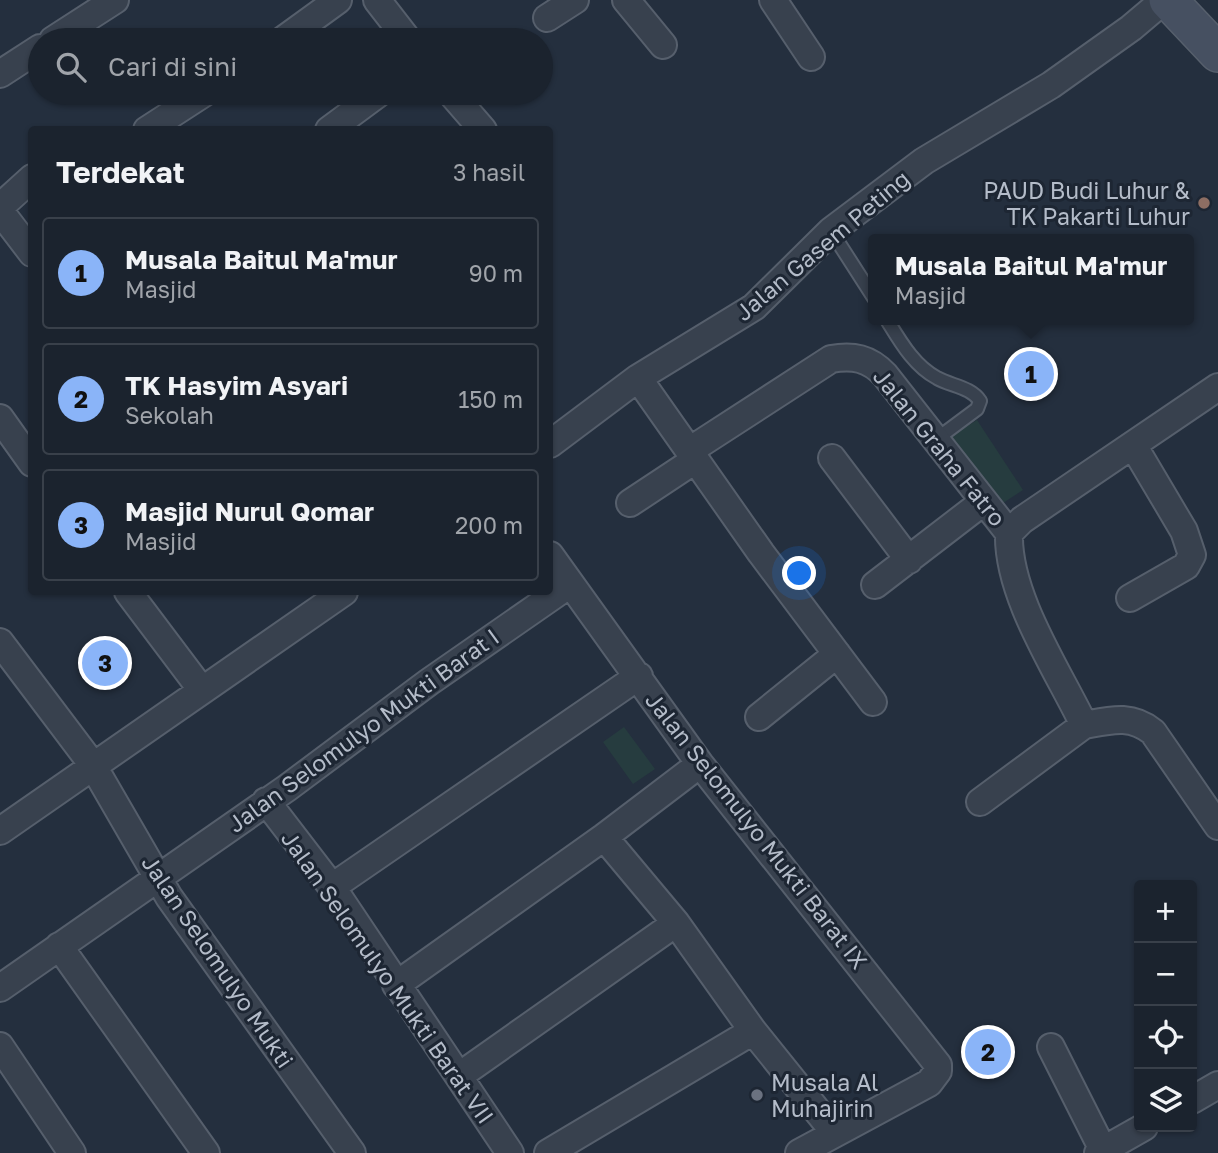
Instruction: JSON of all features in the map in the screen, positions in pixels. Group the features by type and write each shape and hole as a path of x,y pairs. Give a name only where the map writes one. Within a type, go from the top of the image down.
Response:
{"main road":[{"path":"1166,0 1218,53"},
{"path":"1196,0 1218,23"}],"street":[{"path":"72,28 115,0"},
{"path":"300,28 338,0"},
{"path":"377,0 399,28"},
{"path":"547,18 575,0"},
{"path":"626,0 663,45"},
{"path":"773,0 811,57"},
{"name":"Jalan Gasem Peting","path":"553,442 638,378 754,307 831,231 924,161 1051,85 1166,0"},
{"path":"0,74 28,56"},
{"path":"153,126 186,105"},
{"path":"334,126 363,105"},
{"path":"462,105 480,126"},
{"path":"28,182 0,209 28,248"},
{"name":"Jalan Graha Fatro","path":"630,503 692,455 831,359 848,356 876,365 1009,533"},
{"path":"638,378 873,702"},
{"path":"1084,726 1015,584 1009,556 1009,533 1022,520 1218,387"},
{"path":"0,418 28,457"},
{"path":"1130,598 1186,566 1192,555 1184,531 1133,445"},
{"path":"832,458 909,560"},
{"path":"875,585 983,502"},
{"name":"Jalan Selomulyo Mukti Barat IX","path":"553,559 700,764 936,1059 938,1071 929,1083 835,1133"},
{"name":"Jalan Selomulyo Mukti Barat I","path":"0,988 570,584"},
{"path":"130,595 201,689"},
{"path":"0,831 92,764 340,595"},
{"name":"Jalan Selomulyo Mukti","path":"0,642 8,673 92,764 157,877 352,1153"},
{"path":"759,717 837,654"},
{"path":"332,887 639,676"},
{"path":"980,802 1084,726 1131,719 1142,723 1153,732 1210,797 1218,826"},
{"path":"396,985 604,837 700,764"},
{"name":"Jalan Selomulyo Mukti Barat VII","path":"266,801 332,887 510,1153"},
{"path":"604,837 676,923 753,1031 835,1133 799,1153"},
{"path":"459,1076 676,923"},
{"path":"59,946 206,1153"},
{"path":"548,1153 753,1031"},
{"path":"0,1046 72,1153"},
{"path":"1051,1046 1101,1152 1135,1132"},
{"path":"1197,1097 1218,1084"}],"lane":[{"path":"831,231 868,291"},
{"path":"890,325 912,359 936,378 976,395 981,401 977,409 934,441"}],"green space":[{"path":"977,420 1023,490 997,507 951,436"},
{"path":"624,727 655,769 633,784 603,742"}],"place":[{"name":"PAUD Budi Luhur & TK Pakarti Luhur","path":"1204,203"},
{"name":"Musala Baitul Ma'mur","path":"1031,374"},
{"name":"Masjid Nurul Qomar","path":"105,663"},
{"name":"TK Hasyim Asyari","path":"988,1052"},
{"name":"Musala Al Muhajirin","path":"757,1095"}]}
